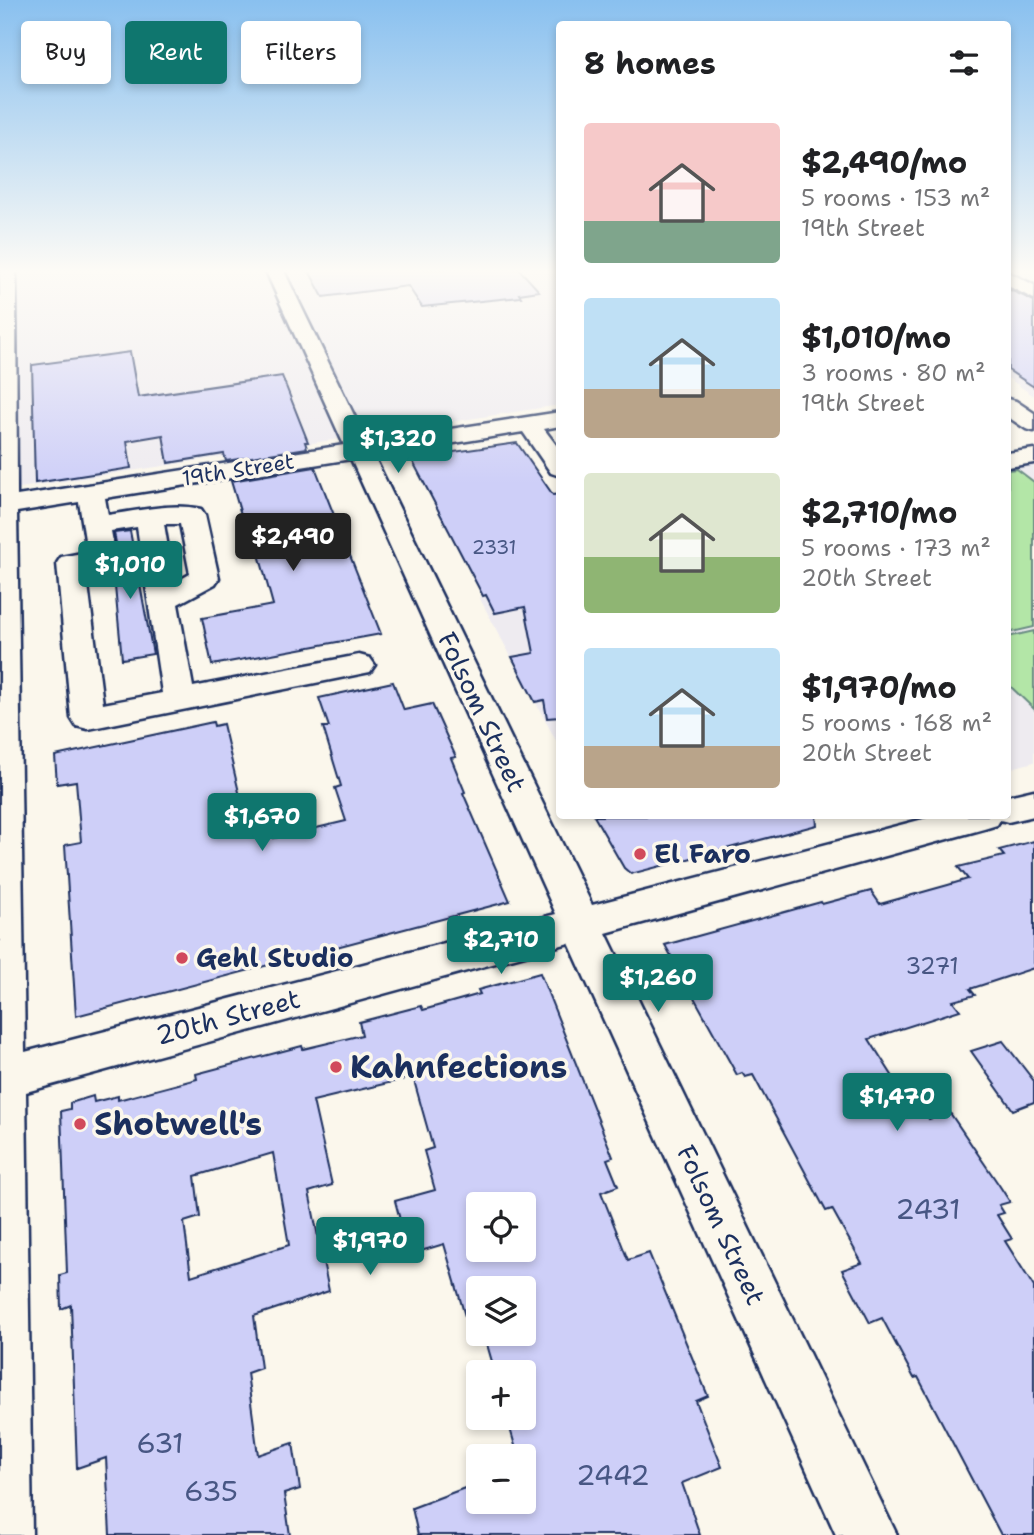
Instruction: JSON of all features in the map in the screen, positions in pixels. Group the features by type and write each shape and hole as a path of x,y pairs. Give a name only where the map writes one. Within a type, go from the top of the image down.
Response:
{"street":[{"path":"2,1535 3,341"},
{"name":"Folsom Street","path":"308,341 867,1535"},
{"path":"1011,405 1034,401"},
{"path":"1011,408 1034,424"},
{"name":"19th Street","path":"2,507 556,420"},
{"path":"529,424 556,462"},
{"path":"1011,460 1034,456"},
{"path":"91,493 102,558 71,563 88,718 359,664"},
{"path":"97,525 149,517 192,515 205,578 163,600"},
{"path":"149,517 179,700"},
{"path":"1011,808 1034,803"},
{"name":"20th Street","path":"1,1079 973,819"}],"shaded area":[{"path":"0,341 556,341 556,406 0,491"},
{"path":"1011,341 1034,341 1034,396 1011,380"},
{"path":"1034,462 1034,762 1011,768 1011,466"},
{"path":"556,583 556,741 479,597"}],"green space":[{"path":"1017,469 1034,482 1034,627 1011,632 1011,470"},
{"path":"1034,631 1034,709 1011,687 1011,636"}],"building":[{"path":"1011,341 1034,341 1034,387 1011,372"},
{"path":"130,352 138,397 282,376 308,442 305,442 307,448 226,461 224,454 168,463 163,435 127,441 131,468 35,483 32,365"},
{"path":"517,443 553,495 556,495 556,717 547,718 544,700 535,702 512,657 534,653 525,607 495,613 486,595 483,596 411,458"},
{"path":"315,467 381,634 212,665 202,618 273,605 257,547 251,548 231,481"},
{"path":"130,531 153,654 122,659 113,566 119,558 114,533"},
{"path":"393,682 404,710 432,704 456,757 451,758 465,792 463,793 510,901 76,1016 65,845 81,842 76,781 57,784 55,756 213,722 214,726 223,724 242,805 264,800 274,838 346,821 335,788 341,786 323,727 329,727 319,698"},
{"path":"596,819 816,819 817,825 631,874 624,868"},
{"path":"1034,841 1034,968 970,989 975,995 953,1001 960,1010 869,1039 897,1083 905,1081 929,1119 950,1113 999,1185 1010,1202 999,1205 1004,1213 997,1215 1012,1239 1005,1241 1034,1287 1034,1535 1001,1535 918,1377 914,1378 882,1318 870,1323 842,1270 862,1263 832,1209 826,1211 753,1075 737,1075 665,945 871,891 880,904 948,885 968,879 958,867 1004,856 999,850"},
{"path":"540,973 613,1157 607,1159 618,1186 601,1192 628,1260 649,1253 708,1396 696,1401 722,1467 682,1483 700,1535 418,1535 412,1508 466,1488 466,1514 536,1514 536,1444 515,1444 510,1430 536,1430 536,1360 492,1360 487,1346 536,1346 536,1276 466,1276 465,1316 444,1244 414,1253 409,1234 404,1235 395,1201 435,1190 424,1151 433,1148 413,1077 313,1101 332,1185 309,1192 329,1291 254,1316 261,1368 247,1373 258,1455 293,1443 300,1489 284,1494 290,1535 110,1535 106,1458 77,1468 71,1305 61,1309 60,1275 67,1273 61,1111 70,1109 70,1103 93,1096 94,1102 118,1096 118,1100 197,1079 196,1074 302,1046 303,1049 362,1035 359,1022 421,1006 423,1010 480,994 478,990","holes":["273,1153 289,1245 191,1276 184,1222 200,1217 195,1176"]},
{"path":"1003,1041 1034,1081 1034,1102 1013,1110 971,1051"}],"place":[{"name":"El Faro","path":"640,854"},
{"name":"Gehl Studio","path":"182,958"},
{"name":"Kahnfections","path":"336,1067"},
{"name":"Shotwell's","path":"80,1124"}]}
